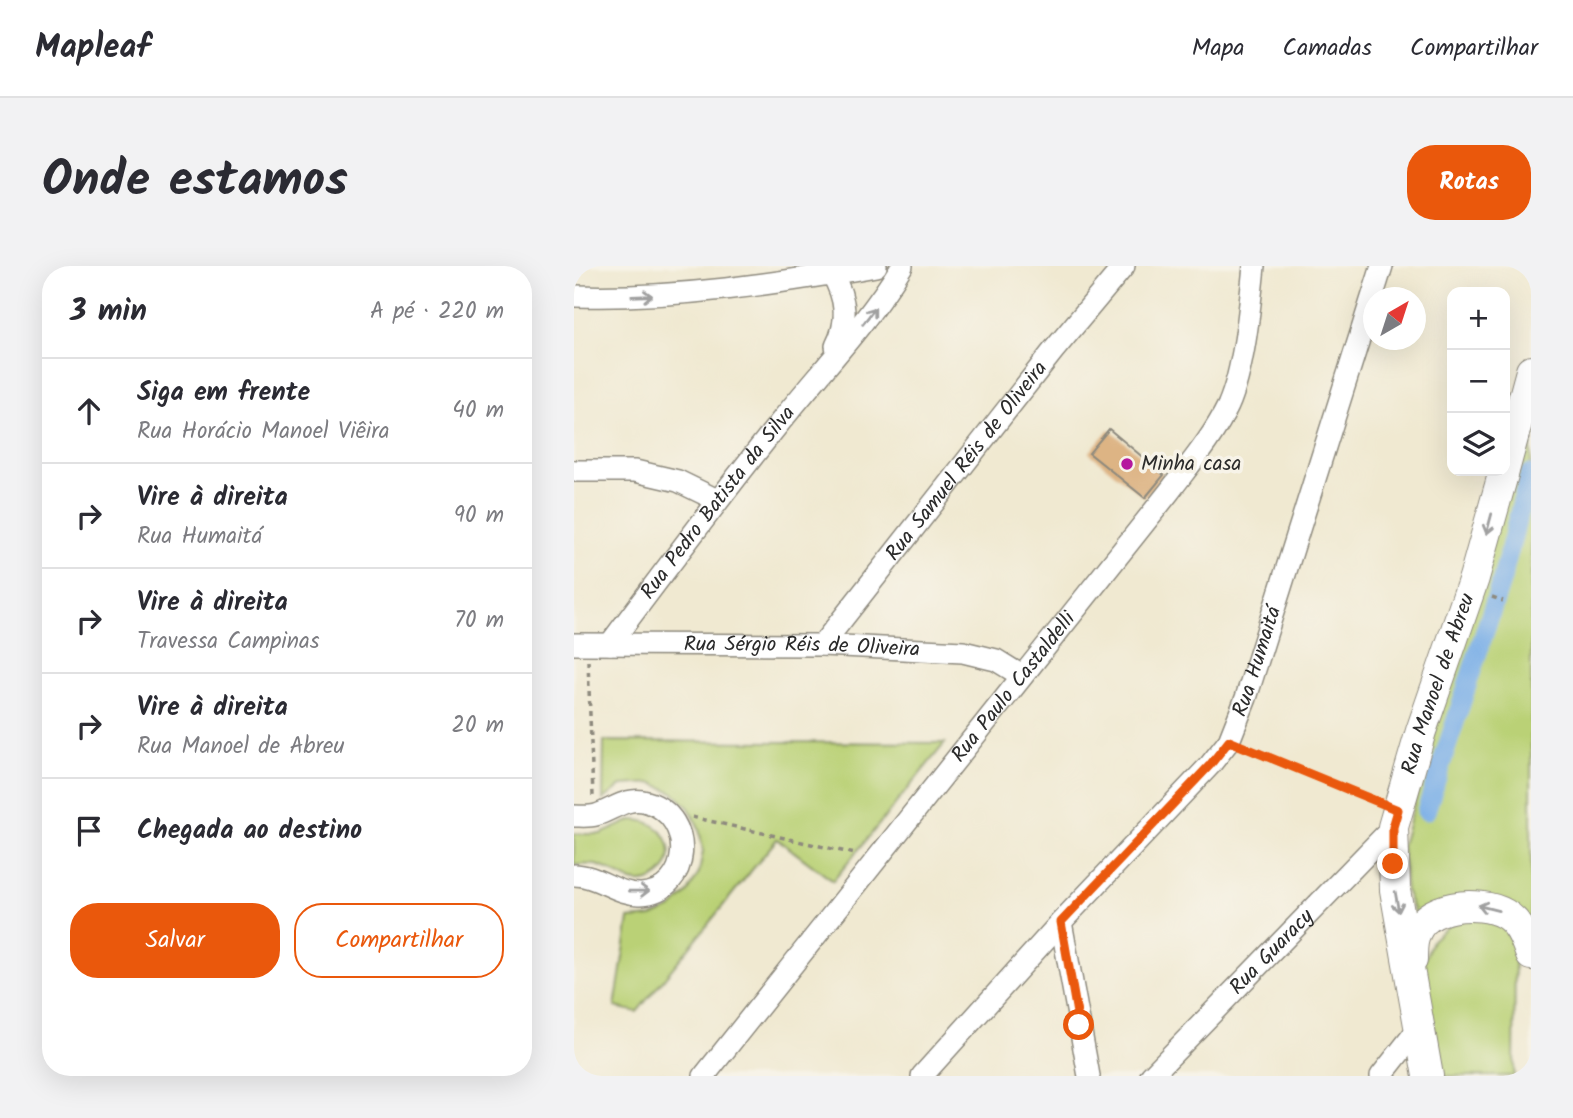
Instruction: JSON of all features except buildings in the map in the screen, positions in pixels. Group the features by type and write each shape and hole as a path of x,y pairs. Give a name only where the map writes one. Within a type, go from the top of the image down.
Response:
{"main road":[{"name":"Rua Manoel de Abreu","path":"1510,447 1531,371"},
{"name":"Rua Manoel de Abreu","path":"1410,981 1395,890 1396,818 1421,731 1474,578 1502,476"},
{"path":"1428,1076 1410,981 1414,937 1420,924 1433,914 1461,906 1486,905 1507,915 1523,932 1531,955"}],"street":[{"path":"574,296 684,294 876,266"},
{"name":"Rua Pedro Batista da Silva","path":"610,644 717,500 829,361 861,326 902,266"},
{"name":"Rua Paulo Castaldelli","path":"704,1076 1170,492 1215,430 1229,402 1240,362 1254,266"},
{"name":"Rua Humaitá","path":"922,1076 1061,922 1210,765 1229,741 1246,698 1382,266"},
{"name":"Rua Samuel Réis de Oliveira","path":"822,645 1117,270"},
{"name":"Rua Pedro Batista da Silva","path":"823,272 841,289 845,305 845,324 829,361"},
{"path":"574,471 635,471 678,481 717,500"},
{"name":"Rua Sérgio Réis de Oliveira","path":"581,644 822,645 963,652 996,660 1022,676"},
{"path":"574,875 603,881 621,891 643,894 662,887 675,874 682,852 677,826 666,812 640,801 624,802 584,816"},
{"name":"Rua Guaracy","path":"1151,1076 1396,818"},
{"path":"1061,922 1089,1076"},
{"path":"1381,1076 1418,1029"}],"path":[{"path":"581,644 584,816"},
{"path":"1229,741 1396,818"},
{"path":"666,812 876,859"}],"green space":[{"path":"1531,396 1531,938 1514,913 1415,914 1406,893 1402,845"},
{"path":"604,741 945,743 833,881 777,839 637,1012 615,1007 629,919 652,917 672,908 688,892 699,873 703,851 699,828 689,808 673,792 653,783 622,785 603,800"},
{"path":"632,820 657,827 665,836 670,856 659,875 648,881 634,882 596,865 574,865 574,834 601,834"},
{"path":"1471,914 1500,923 1515,945 1514,1076 1443,1076 1422,967 1432,940 1448,926"}],"waterway":[{"path":"1426,811 1502,579 1529,474"}],"place":[{"name":"Minha casa","path":"1127,464"}],"route":[{"path":"1079,1025 1061,922 1210,765 1229,741 1398,810 1393,827 1393,864"}]}
